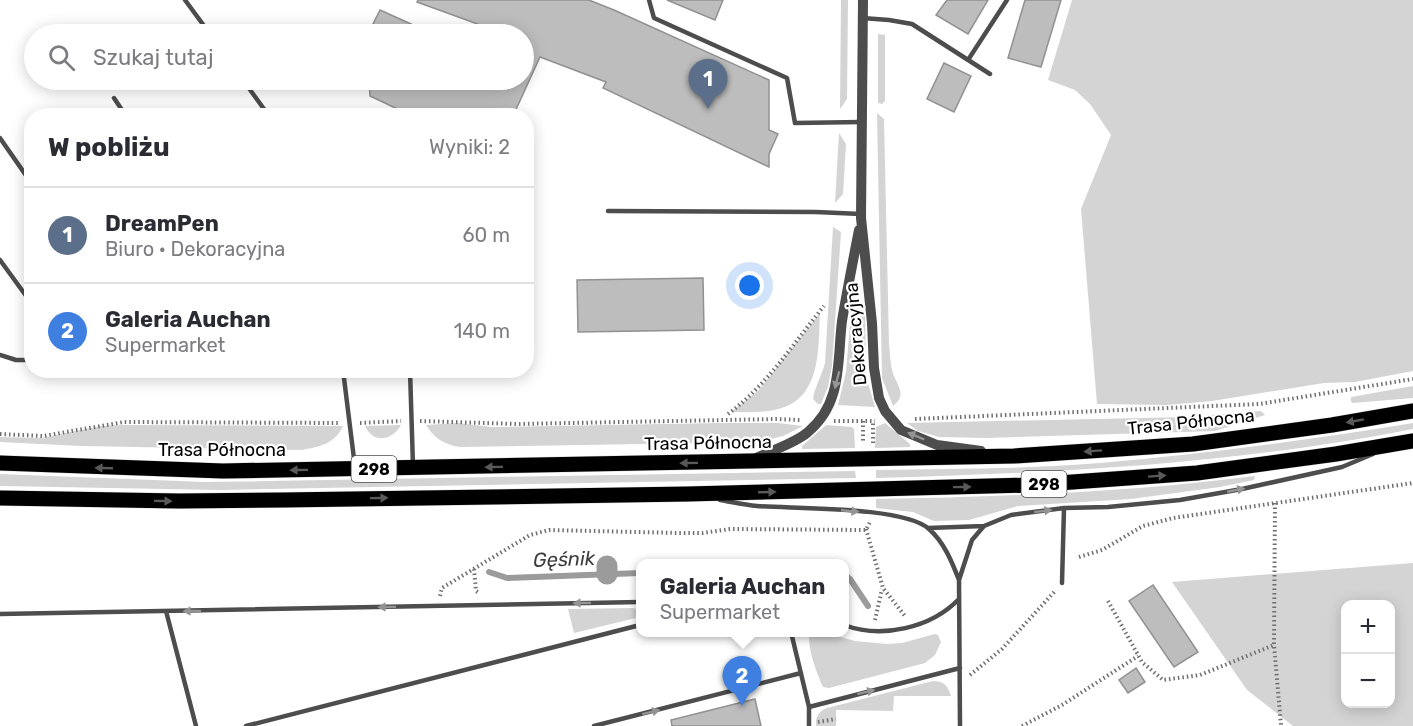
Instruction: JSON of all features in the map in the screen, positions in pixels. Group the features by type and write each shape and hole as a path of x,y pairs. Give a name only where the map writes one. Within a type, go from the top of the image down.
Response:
{"main road":[{"name":"Trasa Północna","path":"0,463 163,470 355,470 1014,456 1193,444 1332,425 1413,411"},
{"name":"298","path":"0,498 180,501 688,494 1031,485 1197,472 1406,443"}],"street":[{"name":"Dekoracyjna","path":"862,0 861,216 872,323 874,368 879,398 885,411 901,430 937,445 1014,456"},
{"name":"Dekoracyjna","path":"747,462 807,434 822,417 833,395 839,369 842,323 861,216"}],"lane":[{"path":"185,0 203,24"},
{"path":"649,0 654,18 787,78 795,123 862,122"},
{"path":"968,60 1007,0"},
{"path":"862,18 912,24 990,74"},
{"path":"250,90 263,108"},
{"path":"114,98 121,108"},
{"path":"0,138 24,172"},
{"path":"608,211 816,212 861,216"},
{"path":"0,260 24,293"},
{"path":"0,355 24,360"},
{"path":"344,378 355,470"},
{"path":"410,378 413,468"},
{"path":"928,528 984,526 1011,514 1180,500 1242,489 1342,467 1406,443"},
{"path":"688,494 755,506 815,508 879,514 907,518 928,528 949,554 959,580 960,726"},
{"path":"1062,582 1064,508"},
{"path":"959,580 972,540 984,526"},
{"path":"849,627 886,631 913,626 947,612 960,599"},
{"path":"0,614 636,602"},
{"path":"166,611 196,726"},
{"path":"246,726 636,626"},
{"path":"791,637 809,707 809,726"},
{"path":"809,707 960,668"},
{"path":"594,726 801,673"}],"path":[{"path":"728,414 750,398 765,382 824,306"},
{"path":"912,419 1259,404 1413,379"},
{"path":"828,422 884,420"},
{"path":"863,421 863,449"},
{"path":"873,421 873,448"},
{"path":"1079,557 1101,550 1143,526 1173,518 1413,483"},
{"path":"1275,503 1274,645 1281,725"},
{"path":"864,523 883,588 913,626"},
{"path":"438,606 441,588 530,534 549,530 703,533 730,529 866,530"},
{"path":"474,569 476,591 481,595 484,605"},
{"path":"960,683 1002,649 1062,582"},
{"path":"871,630 883,588"},
{"path":"1108,601 1142,662 1163,680 1200,675 1274,645"},
{"path":"1022,726 1062,705 1138,656"}],"shaded area":[{"path":"841,0 848,0 847,99 840,109"},
{"path":"1072,0 1413,0 1413,371 1355,382 1324,383 1212,401 1167,405 1097,404 1081,209 1111,135 1090,104 1075,90 1048,80"},
{"path":"878,34 885,35 885,101 882,104 878,103"},
{"path":"877,113 884,119 890,361 901,393 898,402 893,406 882,378"},
{"path":"839,133 846,144 843,194 835,203"},
{"path":"833,227 841,232 832,366 828,387 821,404 818,404 813,399 825,363"},
{"path":"859,307 865,313 866,376 875,407 838,405 846,372 851,312"},
{"path":"820,313 819,342 814,372 801,396 790,405 774,410 731,412 759,390"},
{"path":"1413,386 1413,398 1351,402 1351,397"},
{"path":"1261,411 1265,415 1215,431 986,438 939,437 918,431 907,423 1187,417"},
{"path":"458,423 491,427 722,423 778,423 803,426 783,436 759,442 460,447 440,440 426,425"},
{"path":"885,423 910,444 910,447 875,448 876,427"},
{"path":"1413,423 1413,429 1280,451 1213,459 1078,470 876,478 876,470 1100,463 1257,446"},
{"path":"401,425 393,434 383,438 373,436 365,426"},
{"path":"826,425 852,427 855,448 802,449 802,446"},
{"path":"101,426 343,426 331,441 301,450 81,446 0,442 0,437 41,438"},
{"path":"855,471 856,478 220,490 0,486 0,474 205,482"},
{"path":"1255,476 1254,480 1220,487 1131,499 1018,506 969,520 934,521 913,512 876,508 876,499 1066,493"},
{"path":"1413,563 1413,726 1293,726 1247,690 1172,582"},
{"path":"634,608 636,618 574,633 568,609"},
{"path":"935,634 941,642 935,655 925,663 829,688 823,687 815,667 809,638 840,637 887,644 902,643"},
{"path":"933,681 945,685 951,696 894,696 893,711 836,710 836,726 816,726 818,715 827,708"}],"building":[{"path":"418,0 589,0 769,80 769,130 778,134 769,154 769,167 603,88 606,82 540,57 534,70 534,24 478,24 417,2"},
{"path":"667,0 723,0 715,20"},
{"path":"947,0 988,0 968,34 936,15"},
{"path":"1025,0 1061,0 1041,67 1008,58"},
{"path":"380,10 411,24 373,24"},
{"path":"944,63 971,76 954,112 927,99"},
{"path":"370,90 525,90 517,108 395,108 370,96"},
{"path":"703,278 704,330 578,332 577,280"},
{"path":"1153,585 1198,652 1174,667 1129,601"},
{"path":"1136,668 1145,682 1128,693 1119,680"},
{"path":"755,699 761,726 672,726 671,720"}],"waterway":[{"path":"607,566 607,574"},
{"name":"Gęśnik","path":"489,572 507,578 636,573"},
{"name":"Gęśnik","path":"849,578 868,606"}],"place":[{"name":"DreamPen","path":"708,109"},
{"name":"Galeria Auchan","path":"742,706"}]}
